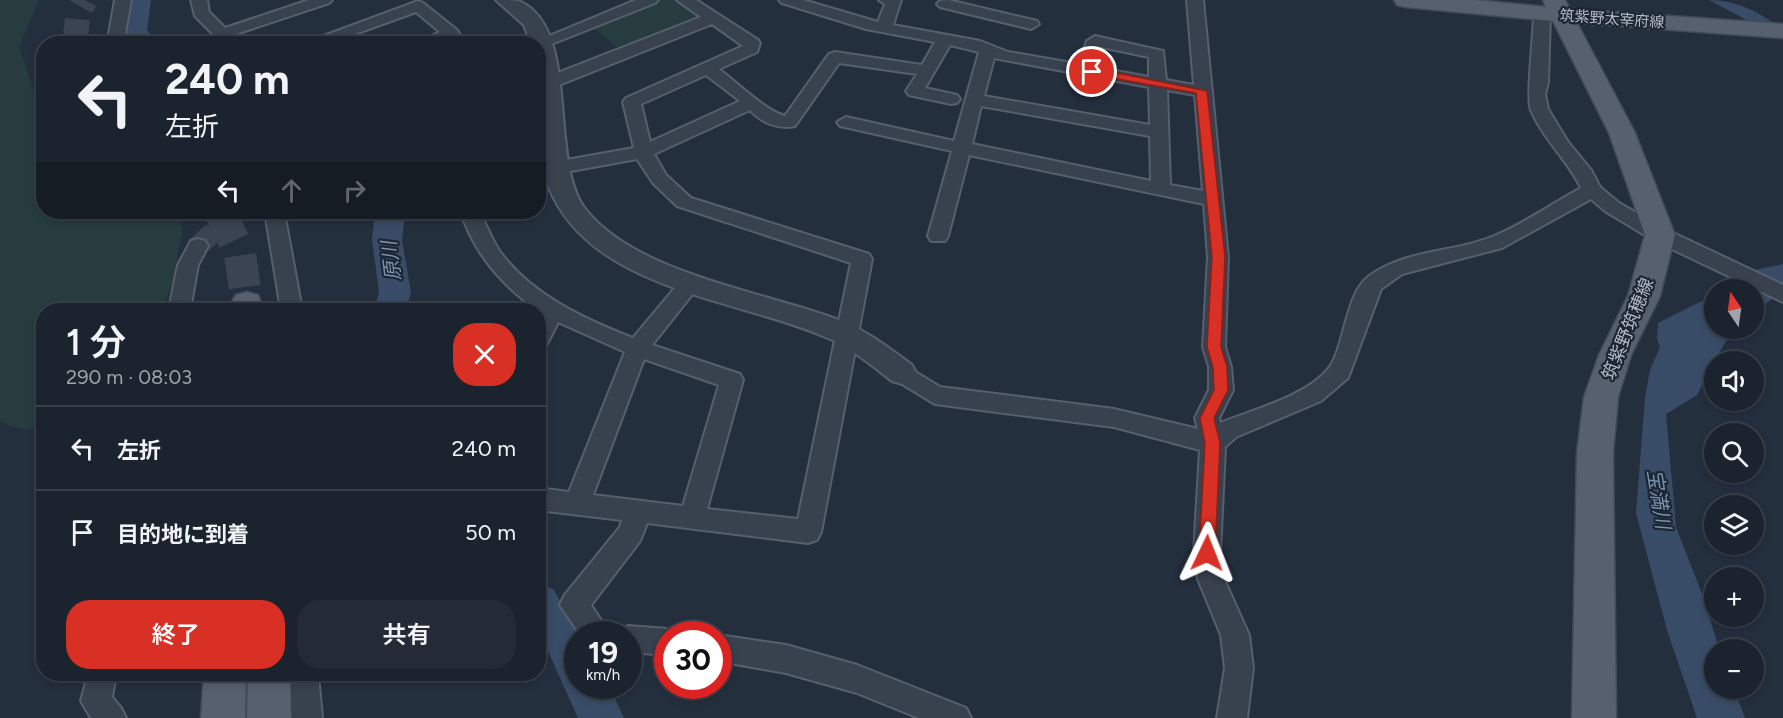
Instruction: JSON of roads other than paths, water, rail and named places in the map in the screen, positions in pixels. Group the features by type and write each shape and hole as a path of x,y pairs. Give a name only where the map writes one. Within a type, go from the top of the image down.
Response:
{"main road":[{"name":"筑紫野太宰府線","path":"1410,0 1783,31"},
{"path":"1552,10 1622,133 1660,236"},
{"name":"筑紫野筑穂線","path":"1594,718 1595,453 1601,397 1615,355 1644,296 1660,236"},
{"path":"224,718 225,681"},
{"path":"269,681 269,718"}],"street":[{"path":"117,36 123,0"},
{"path":"235,36 324,0"},
{"path":"506,0 532,21 539,36"},
{"path":"546,41 650,0"},
{"path":"546,500 808,532 849,335 862,259 684,202 661,184 646,162 632,102 751,49 752,43 686,0"},
{"path":"787,0 884,28 945,39 1004,56 1201,91"},
{"path":"884,28 894,1 887,0"},
{"path":"1195,0 1201,40 1201,91 1218,257 1214,347 1220,367 1221,390 1207,418 1213,443 1207,553 1211,579 1235,635 1239,668 1232,718"},
{"path":"204,2 201,13 225,36"},
{"path":"926,35 946,2 1031,24"},
{"path":"333,36 418,6 451,33 443,36"},
{"path":"1552,10 1540,83 1536,94 1539,109 1560,145 1584,174 1592,190 1612,207 1660,236 1718,261 1783,294"},
{"path":"548,83 713,18"},
{"path":"945,39 925,70 915,91 951,99"},
{"path":"1084,70 1095,41 1157,54 1161,190"},
{"path":"938,236 988,50"},
{"path":"708,69 752,102 766,117 789,122 835,57 925,70"},
{"path":"546,73 548,169 560,183 570,207 582,222 604,242 633,259 691,282 849,335 935,395 1114,418 1213,443"},
{"path":"975,100 1160,132"},
{"path":"548,169 644,152 752,102"},
{"path":"846,122 962,149 1212,199"},
{"path":"1213,443 1228,429 1313,395 1333,379 1340,372 1362,306 1373,284 1395,269 1496,243 1592,190"},
{"path":"275,219 291,303"},
{"path":"474,219 498,263 522,288 542,303"},
{"path":"180,303 188,265 198,246"},
{"path":"577,504 638,346 691,282"},
{"path":"546,306 587,329 732,380 692,518"},
{"path":"546,325 553,311"},
{"path":"586,621 574,604 631,534 638,512"},
{"path":"732,650 786,659 826,670 956,718"},
{"path":"100,681 96,702 111,718"},
{"path":"304,681 307,718"}],"water":[{"path":"1709,0 1729,2 1757,13 1783,30 1783,39"},
{"path":"1783,264 1783,291 1764,305 1764,279 1739,279 1750,271"},
{"name":"宝満川","path":"1704,300 1704,339 1728,339 1720,351 1704,351 1704,382 1697,395 1666,414 1676,527 1704,599 1704,627 1712,627 1716,639 1704,639 1704,699 1738,699 1745,718 1697,718 1667,630 1636,513 1645,398 1650,370 1660,347 1657,339 1658,323"}],"waterway":[{"name":"原川","path":"139,0 135,32 139,36"},
{"name":"原川","path":"389,219 387,240 395,292 392,303"},
{"name":"原川","path":"546,616 550,623 559,628 564,639"},
{"name":"原川","path":"592,699 601,718"}],"tunnel":[{"path":"76,36 78,13 85,0"},
{"path":"223,219 240,254 247,303"},
{"path":"198,246 228,219"}]}
